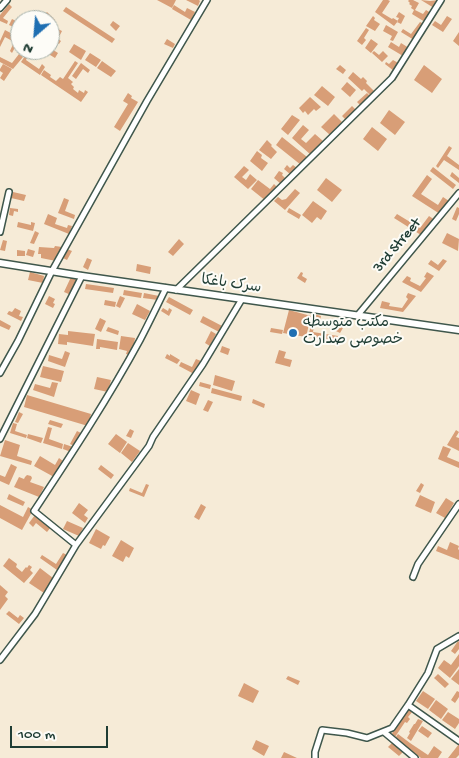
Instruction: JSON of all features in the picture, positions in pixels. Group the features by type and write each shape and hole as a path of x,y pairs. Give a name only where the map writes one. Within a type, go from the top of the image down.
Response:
{"street":[{"path":"0,8 7,0"},
{"path":"0,373 18,341 52,271 147,101 207,0"},
{"path":"176,290 392,78 441,0"},
{"path":"0,232 9,192"},
{"name":"3rd Street","path":"357,316 459,193"},
{"name":"سرک باغکا","path":"0,262 176,290 459,330"},
{"path":"0,439 82,276"},
{"path":"76,545 34,511 108,396 140,340 166,288"},
{"path":"0,660 35,614 76,545 149,446 153,437 203,364 242,299"},
{"path":"413,577 418,564 459,504"},
{"path":"315,758 322,730 367,738 392,728 428,673 437,649 458,638"},
{"path":"408,705 459,741"},
{"path":"384,732 415,758"}],"building":[{"path":"157,0 176,0 172,8"},
{"path":"186,0 199,0 200,1 198,6"},
{"path":"383,0 390,1 382,13 398,21 394,26 375,12"},
{"path":"409,0 419,3 415,10 423,14 426,10 431,13 425,22 412,14 414,10 409,4"},
{"path":"421,0 430,1 439,0 434,8"},
{"path":"9,4 12,7 3,18 8,21 7,24 0,21 0,15"},
{"path":"174,5 185,12 187,8 195,12 191,20 172,9"},
{"path":"66,7 115,39 112,43 63,11"},
{"path":"399,12 405,16 401,24 397,22 399,18 396,17"},
{"path":"373,16 374,20 380,24 375,31 366,26"},
{"path":"447,16 452,19 443,32 432,25 435,21 441,25"},
{"path":"113,21 120,26 116,31 110,25"},
{"path":"420,22 424,24 414,40 401,32 403,29 411,34"},
{"path":"386,25 398,32 393,41 390,40 392,36 383,31"},
{"path":"366,28 369,30 364,38 366,40 362,45 357,41"},
{"path":"5,30 10,33 10,40 5,37 0,47 0,41"},
{"path":"459,32 459,46 453,41"},
{"path":"167,39 175,44 173,48 164,44"},
{"path":"371,39 378,44 371,53 365,48"},
{"path":"391,42 399,47 401,43 409,48 403,56 388,47"},
{"path":"74,44 86,51 81,60 69,52"},
{"path":"374,51 379,55 383,51 388,56 382,62 372,53"},
{"path":"90,53 101,60 96,67 85,60"},
{"path":"0,57 12,63 14,60 20,60 13,69 0,62"},
{"path":"26,60 39,69 42,64 45,67 40,75 21,62"},
{"path":"393,60 400,64 394,71 385,64 386,62 389,64"},
{"path":"75,61 78,63 68,78 73,82 71,84 74,87 73,89 78,93 79,90 84,93 85,90 88,92 81,102 41,75 44,70 56,81 60,77 63,79"},
{"path":"102,61 116,71 111,77 97,68"},
{"path":"81,63 90,70 88,73 83,69 76,79 72,76"},
{"path":"3,64 12,69 4,81 0,78 3,73 0,69"},
{"path":"340,65 346,70 343,74 336,69"},
{"path":"424,65 442,79 432,93 414,80"},
{"path":"353,72 361,79 363,77 367,81 366,83 374,91 370,95 364,89 362,91 348,78"},
{"path":"347,82 356,90 350,97 341,89"},
{"path":"322,86 335,97 328,106 314,95"},
{"path":"128,93 132,96 131,98 138,102 120,131 114,127 128,104 123,101"},
{"path":"367,93 371,97 361,106 357,102"},
{"path":"310,97 321,107 316,111 314,109 308,115 299,108"},
{"path":"352,106 356,110 346,120 342,116"},
{"path":"389,110 405,122 395,135 380,123"},
{"path":"334,114 342,122 330,135 321,127"},
{"path":"292,115 300,120 288,135 281,129"},
{"path":"303,125 309,130 301,139 306,143 315,134 323,141 311,155 292,138"},
{"path":"372,127 387,139 378,151 363,139"},
{"path":"282,137 307,157 301,165 276,145"},
{"path":"267,140 277,152 271,159 259,150"},
{"path":"449,146 452,148 447,156 459,165 459,170 444,160 438,168 436,166"},
{"path":"257,151 262,155 261,158 268,163 262,171 250,161"},
{"path":"287,165 290,168 293,165 297,168 291,175 284,169"},
{"path":"244,166 249,170 242,177 246,180 250,174 257,180 248,189 234,177"},
{"path":"433,167 456,185 453,189 430,171"},
{"path":"279,171 283,173 282,175 286,179 282,185 274,178"},
{"path":"452,172 459,178 459,183 450,176"},
{"path":"427,175 432,179 421,194 438,205 443,197 449,201 440,214 412,196"},
{"path":"326,178 342,190 332,202 317,190"},
{"path":"258,180 270,189 274,184 277,187 266,201 251,189"},
{"path":"295,189 300,193 285,210 274,201 278,197 282,200 286,199"},
{"path":"13,192 26,195 24,201 11,198"},
{"path":"64,198 69,200 65,211 75,215 74,219 58,213"},
{"path":"313,201 327,211 321,220 317,217 312,223 302,215"},
{"path":"457,207 459,208 459,214 456,221 452,219"},
{"path":"10,208 18,209 18,212 14,211 13,216 9,215"},
{"path":"289,208 301,215 299,219 287,212"},
{"path":"48,214 57,218 55,224 67,228 68,225 72,226 69,234 44,224"},
{"path":"397,214 420,228 429,216 435,220 421,235 394,218"},
{"path":"18,222 31,225 31,222 35,223 33,231 17,227"},
{"path":"35,231 39,233 34,244 30,243"},
{"path":"447,233 459,239 458,251 442,243"},
{"path":"179,239 184,244 173,256 168,252"},
{"path":"3,240 7,241 5,251 0,250"},
{"path":"55,246 62,247 56,261 41,258 41,254 38,254 39,247 54,248"},
{"path":"28,249 35,251 33,257 26,255"},
{"path":"67,249 72,251 67,260 63,258"},
{"path":"17,250 25,251 25,256 17,256"},
{"path":"87,258 92,260 88,270 83,267"},
{"path":"443,259 447,261 439,271 428,264 431,260 438,265"},
{"path":"137,264 151,267 150,274 136,271"},
{"path":"30,272 44,276 43,283 28,280"},
{"path":"301,272 303,273 302,276 307,279 305,283 297,278"},
{"path":"427,272 434,276 421,292 402,282 407,276 411,278 410,281 420,286 426,278 424,277"},
{"path":"71,277 77,280 71,295 64,292"},
{"path":"86,284 114,288 113,293 85,289"},
{"path":"124,290 142,293 141,298 123,295"},
{"path":"144,293 159,296 158,300 143,298"},
{"path":"408,293 416,296 403,312 380,308 382,301 390,303 389,306 402,308 408,299 406,297"},
{"path":"49,296 55,299 53,308 45,304"},
{"path":"120,296 125,298 120,308 116,306"},
{"path":"169,297 193,310 190,315 166,302"},
{"path":"105,300 116,302 115,307 104,305"},
{"path":"137,304 150,311 145,320 132,314"},
{"path":"15,308 21,311 19,316 23,317 21,321 7,314"},
{"path":"163,308 168,311 169,308 172,310 169,316 161,311"},
{"path":"289,310 311,316 306,337 283,333"},
{"path":"314,314 321,316 319,325 312,324"},
{"path":"203,316 224,327 221,333 200,322"},
{"path":"100,318 106,321 101,332 95,329"},
{"path":"343,319 347,321 340,333 336,331"},
{"path":"0,320 11,326 9,330 0,326"},
{"path":"311,325 314,325 313,332 338,336 335,341 308,337"},
{"path":"108,327 119,331 118,335 106,331"},
{"path":"271,328 283,330 282,334 270,332"},
{"path":"68,331 95,334 93,346 67,342 67,345 58,344 59,334 68,335"},
{"path":"211,331 216,334 210,346 205,343"},
{"path":"121,336 135,338 133,352 130,351 130,355 126,354 127,351 119,349"},
{"path":"97,339 118,342 117,350 100,347 100,349 96,349"},
{"path":"222,346 230,349 228,355 220,352"},
{"path":"279,350 286,352 284,358 292,360 290,367 275,363"},
{"path":"65,351 70,353 65,367 48,361 49,355 62,359"},
{"path":"167,354 180,360 177,364 165,358"},
{"path":"196,359 201,361 194,374 179,366 181,362 192,367"},
{"path":"43,366 64,371 61,382 40,377"},
{"path":"215,375 235,381 232,391 213,385"},
{"path":"97,377 111,380 108,392 94,389"},
{"path":"52,382 58,383 54,397 33,390 35,384 50,388"},
{"path":"200,382 211,385 210,389 199,386"},
{"path":"212,388 242,396 241,401 211,393"},
{"path":"191,390 200,394 196,405 186,401"},
{"path":"27,395 91,414 88,426 24,407"},
{"path":"253,399 265,404 264,408 252,403"},
{"path":"208,400 213,402 208,412 203,410"},
{"path":"19,412 23,414 18,423 15,422"},
{"path":"50,420 63,424 61,428 48,424"},
{"path":"13,423 17,424 15,431 27,435 26,438 10,433"},
{"path":"48,427 52,428 49,439 63,444 62,449 43,443"},
{"path":"130,429 134,431 131,438 126,436"},
{"path":"456,430 459,432 456,437 459,438 459,451 447,445"},
{"path":"77,431 81,433 74,446 70,444"},
{"path":"28,434 43,438 41,443 27,438"},
{"path":"116,434 127,442 120,453 108,444"},
{"path":"5,440 20,445 17,456 32,461 31,465 0,456"},
{"path":"128,443 140,451 132,462 121,453"},
{"path":"64,444 73,447 71,452 63,449"},
{"path":"443,446 451,449 447,457 459,462 459,468 438,459"},
{"path":"40,456 55,465 59,458 63,461 54,477 34,466"},
{"path":"11,464 17,467 9,485 0,481 0,475 5,477"},
{"path":"101,465 114,475 111,479 98,469"},
{"path":"27,475 32,478 30,482 44,487 39,497 14,487 19,477 24,479"},
{"path":"421,483 424,485 420,493 416,491"},
{"path":"146,484 149,485 144,497 129,491 130,488 142,493"},
{"path":"9,494 25,502 23,506 7,499"},
{"path":"420,495 435,502 431,513 415,506"},
{"path":"446,498 454,503 445,518 436,513"},
{"path":"79,503 88,510 84,515 88,518 85,523 72,513"},
{"path":"201,504 206,507 199,520 194,517"},
{"path":"0,505 23,517 28,507 33,510 22,530 0,518"},
{"path":"35,515 51,527 47,532 36,523 33,527 29,523"},
{"path":"67,521 83,528 79,536 63,529"},
{"path":"96,529 110,537 101,549 89,543"},
{"path":"121,540 134,548 129,558 126,556 123,562 112,556"},
{"path":"450,542 459,546 459,560 436,551 438,546 447,550"},
{"path":"63,553 67,555 57,570 40,558 42,555 56,564"},
{"path":"9,558 17,564 16,567 22,572 29,565 32,567 30,570 33,573 24,583 3,566"},
{"path":"40,568 53,578 44,593 29,583"},
{"path":"0,585 8,592 5,596 8,599 0,610"},
{"path":"9,611 18,618 20,615 24,618 19,624 6,614"},
{"path":"458,641 459,649 455,654 451,651"},
{"path":"459,654 459,666 450,678 438,668 444,660 451,665"},
{"path":"459,669 459,685 451,679"},
{"path":"438,674 449,684 445,688 434,678"},
{"path":"288,676 300,681 298,685 286,679"},
{"path":"244,683 259,691 253,703 238,696"},
{"path":"423,691 435,699 428,709 416,701"},
{"path":"457,691 459,692 459,697 455,703 451,700"},
{"path":"436,700 448,709 441,719 429,710"},
{"path":"409,708 413,711 408,717 410,719 407,723 405,722 395,737 391,735"},
{"path":"448,712 459,719 455,729 442,720"},
{"path":"418,719 423,721 411,741 407,738"},
{"path":"422,726 432,733 428,738 418,731"},
{"path":"398,734 428,755 434,746 442,752 438,758 421,758 395,738"},
{"path":"256,740 269,746 264,756 252,749"},
{"path":"392,743 403,752 399,756 388,747"},
{"path":"459,744 459,755 456,758 448,758"},
{"path":"284,752 297,758 281,758"}],"place":[{"name":"مکتب متوسطه خصوصی صدارت","path":"293,333"}]}
